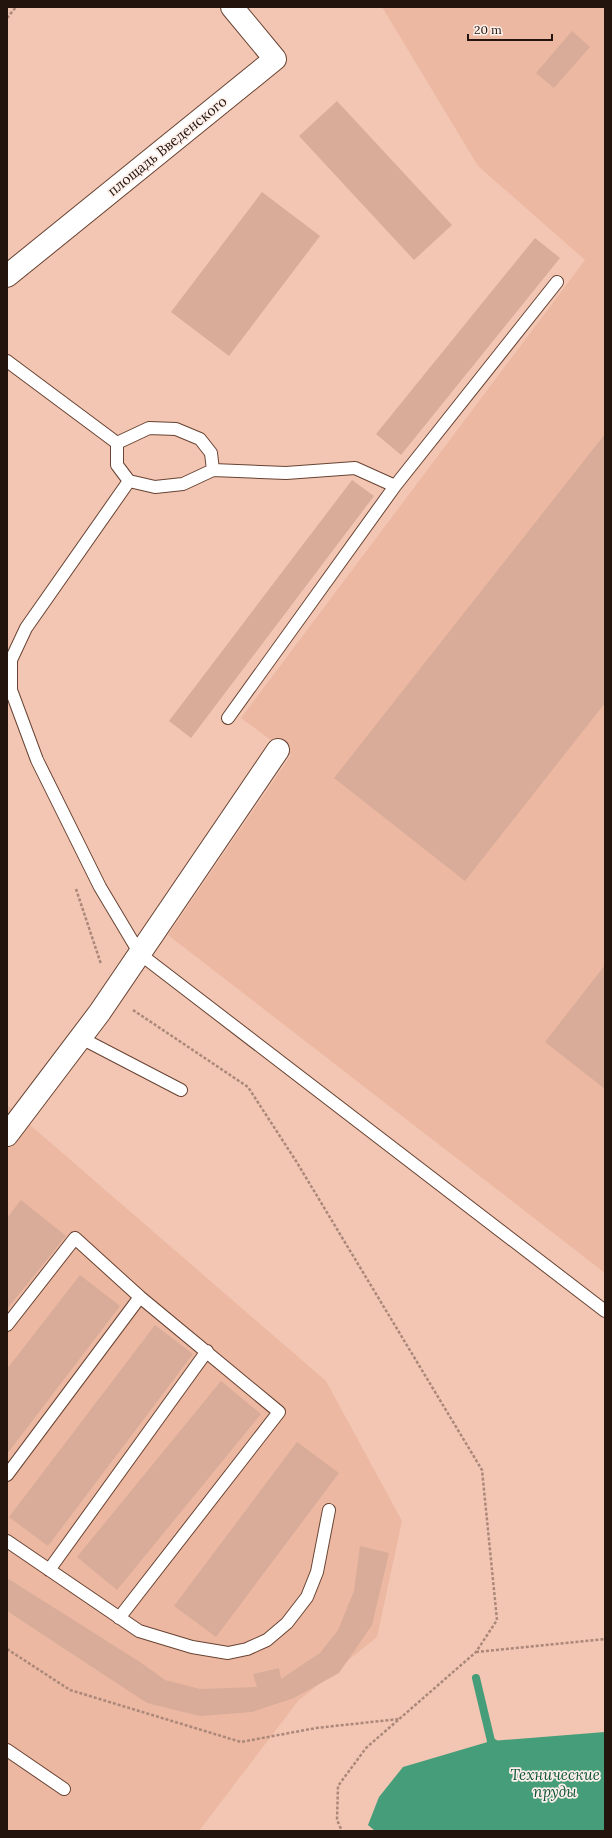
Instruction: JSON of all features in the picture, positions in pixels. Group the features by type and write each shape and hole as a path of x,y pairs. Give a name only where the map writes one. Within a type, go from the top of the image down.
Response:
{"street":[{"name":"площадь Введенского","path":"7,276 275,59 232,7"},
{"path":"7,1135 111,996 278,750"}],"lane":[{"path":"228,718 395,486 557,282"},
{"path":"7,361 117,443"},
{"path":"117,443 149,428 176,429 200,439 211,453 212,470"},
{"path":"117,443 116,465 129,481 155,487 183,484 212,470 286,473 355,468 395,486"},
{"path":"129,481 26,628 11,660 11,690 37,760 100,887 140,954 605,1312"},
{"path":"81,1038 181,1090"},
{"path":"7,1325 75,1238 140,1297 207,1350 279,1412 119,1618"},
{"path":"7,1475 140,1297"},
{"path":"49,1570 207,1350"},
{"path":"7,1542 139,1631 192,1648 228,1653 247,1649 266,1640 287,1623 307,1597 317,1572 330,1510"},
{"path":"7,1750 64,1789"}],"path":[{"path":"7,18 16,7"},
{"path":"111,996 248,1087 296,1161 482,1470 496,1620 476,1652 366,1748 338,1786 337,1820 342,1831"},
{"path":"476,1652 605,1639"},
{"path":"7,1648 70,1690 241,1742 316,1728 400,1718"}],"shaded area":[{"path":"382,7 605,7 605,1273 168,935 291,755 241,718 585,260 478,166"},
{"path":"7,1105 326,1381 402,1521 377,1637 298,1701 199,1831 7,1831"}],"water":[{"name":"Технические пруды","path":"605,1732 605,1831 375,1831 368,1825 379,1797 403,1767 491,1741"}],"building":[{"path":"572,31 590,47 554,88 536,73"},
{"path":"337,101 452,225 414,260 299,136"},
{"path":"262,192 320,236 229,356 171,312"},
{"path":"535,238 560,258 401,455 376,434"},
{"path":"605,434 605,703 465,881 334,778"},
{"path":"352,480 374,496 191,738 169,721"},
{"path":"605,965 605,1089 545,1042"},
{"path":"21,1200 66,1236 7,1309 7,1218"},
{"path":"80,1275 120,1306 7,1454 7,1369"},
{"path":"155,1325 193,1354 48,1546 9,1517"},
{"path":"221,1381 261,1414 117,1590 77,1557"},
{"path":"297,1442 339,1473 216,1637 174,1606"},
{"path":"360,1546 389,1553 372,1625 339,1673 294,1698 252,1712 200,1716 147,1703 7,1611 7,1578 140,1662 165,1680 200,1689 257,1687 253,1674 279,1668 281,1679 320,1653 338,1630 354,1591"}],"waterway":[{"path":"476,1678 491,1741 499,1747"}]}
